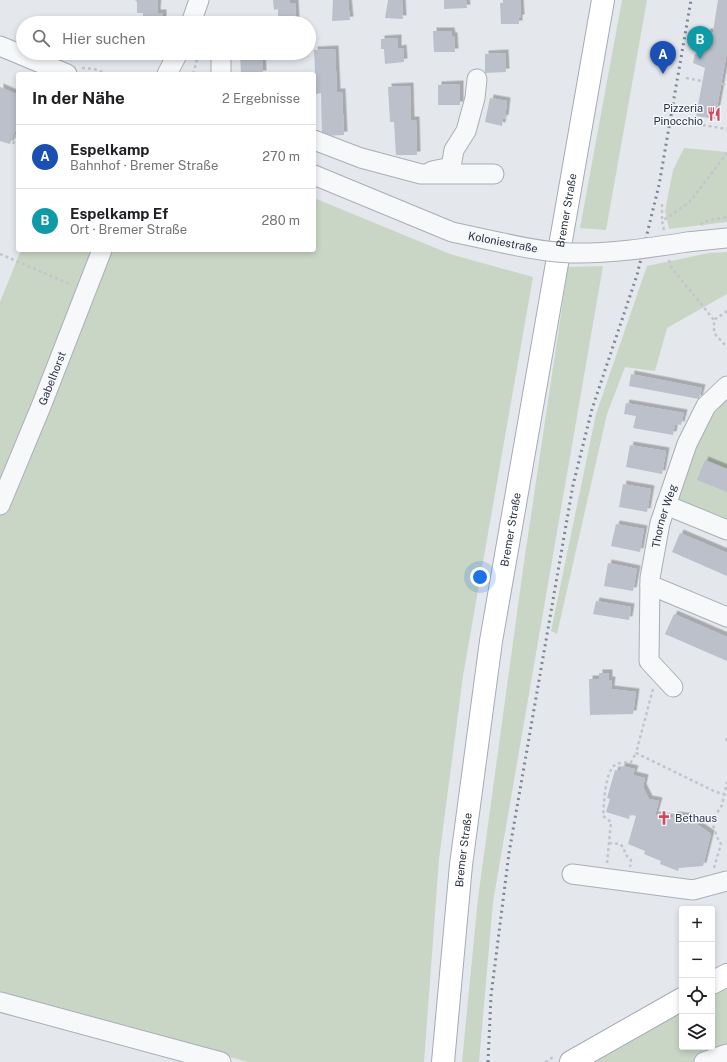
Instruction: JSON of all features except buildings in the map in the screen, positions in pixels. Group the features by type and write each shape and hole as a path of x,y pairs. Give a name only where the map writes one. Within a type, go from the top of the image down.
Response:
{"main road":[{"name":"Bremer Straße","path":"443,1062 461,865 491,641 603,0"},
{"path":"715,981 727,975"},
{"path":"571,1062 679,1001"}],"street":[{"path":"195,16 198,0"},
{"path":"0,46 16,53"},
{"path":"33,60 61,72"},
{"path":"168,72 174,60"},
{"path":"181,72 184,60"},
{"path":"221,60 221,72"},
{"path":"421,174 451,167 454,150 466,131 475,98 477,79"},
{"path":"316,141 362,158 421,174 494,174"},
{"name":"Koloniestraße","path":"316,176 452,232 536,250 571,253 650,248 727,238"},
{"name":"Gabelhorst","path":"0,505 87,291 101,252"},
{"name":"Thorner Weg","path":"654,665 650,585 652,563 660,523 687,444 706,406 727,386"},
{"path":"666,505 727,530"},
{"path":"650,585 727,617"},
{"path":"654,665 673,687"},
{"path":"572,874 693,890 727,881"},
{"path":"0,1002 220,1062"},
{"path":"704,1062 727,1054"}],"path":[{"path":"194,72 197,60"},
{"path":"686,78 702,81"},
{"path":"722,84 727,85"},
{"path":"679,121 727,129"},
{"path":"13,144 16,137"},
{"path":"662,204 662,221"},
{"path":"701,229 701,224 703,222 727,217"},
{"path":"0,254 87,291"},
{"path":"727,311 714,320 714,333 727,347"},
{"path":"606,870 611,822 602,816 606,786 611,769 617,764 631,762 636,753 654,665"},
{"path":"636,753 725,795"},
{"path":"713,869 720,844 717,839 718,833 712,821 720,810 725,795 727,782"},
{"path":"609,843 620,844 624,848 625,854"}],"green space":[{"path":"622,0 647,0 606,230 580,228"},
{"path":"684,148 727,152 727,222 669,229 665,211 673,170"},
{"path":"316,199 450,254 533,277 463,676 439,859 424,1062 248,1062 0,995 0,302 20,252 316,252"},
{"path":"727,252 727,294 667,328 655,371 625,367 607,414 557,634 551,631 596,414 647,266 709,253"},
{"path":"603,266 493,902 479,1062 462,1062 478,898 523,569 568,267"},
{"path":"727,399 727,526 672,504 710,413"},
{"path":"727,980 727,1062 590,1062 679,1009 679,1050 715,1050 715,987"}],"railway":[{"path":"488,1062 491,996 509,853 573,485 592,409 637,275 659,185 691,0"}],"place":[{"name":"Espelkamp Ef","path":"700,59"},
{"name":"Espelkamp","path":"663,74"},
{"name":"Pizzeria Pinocchio","path":"714,114"},
{"name":"Bethaus","path":"664,818"}]}
